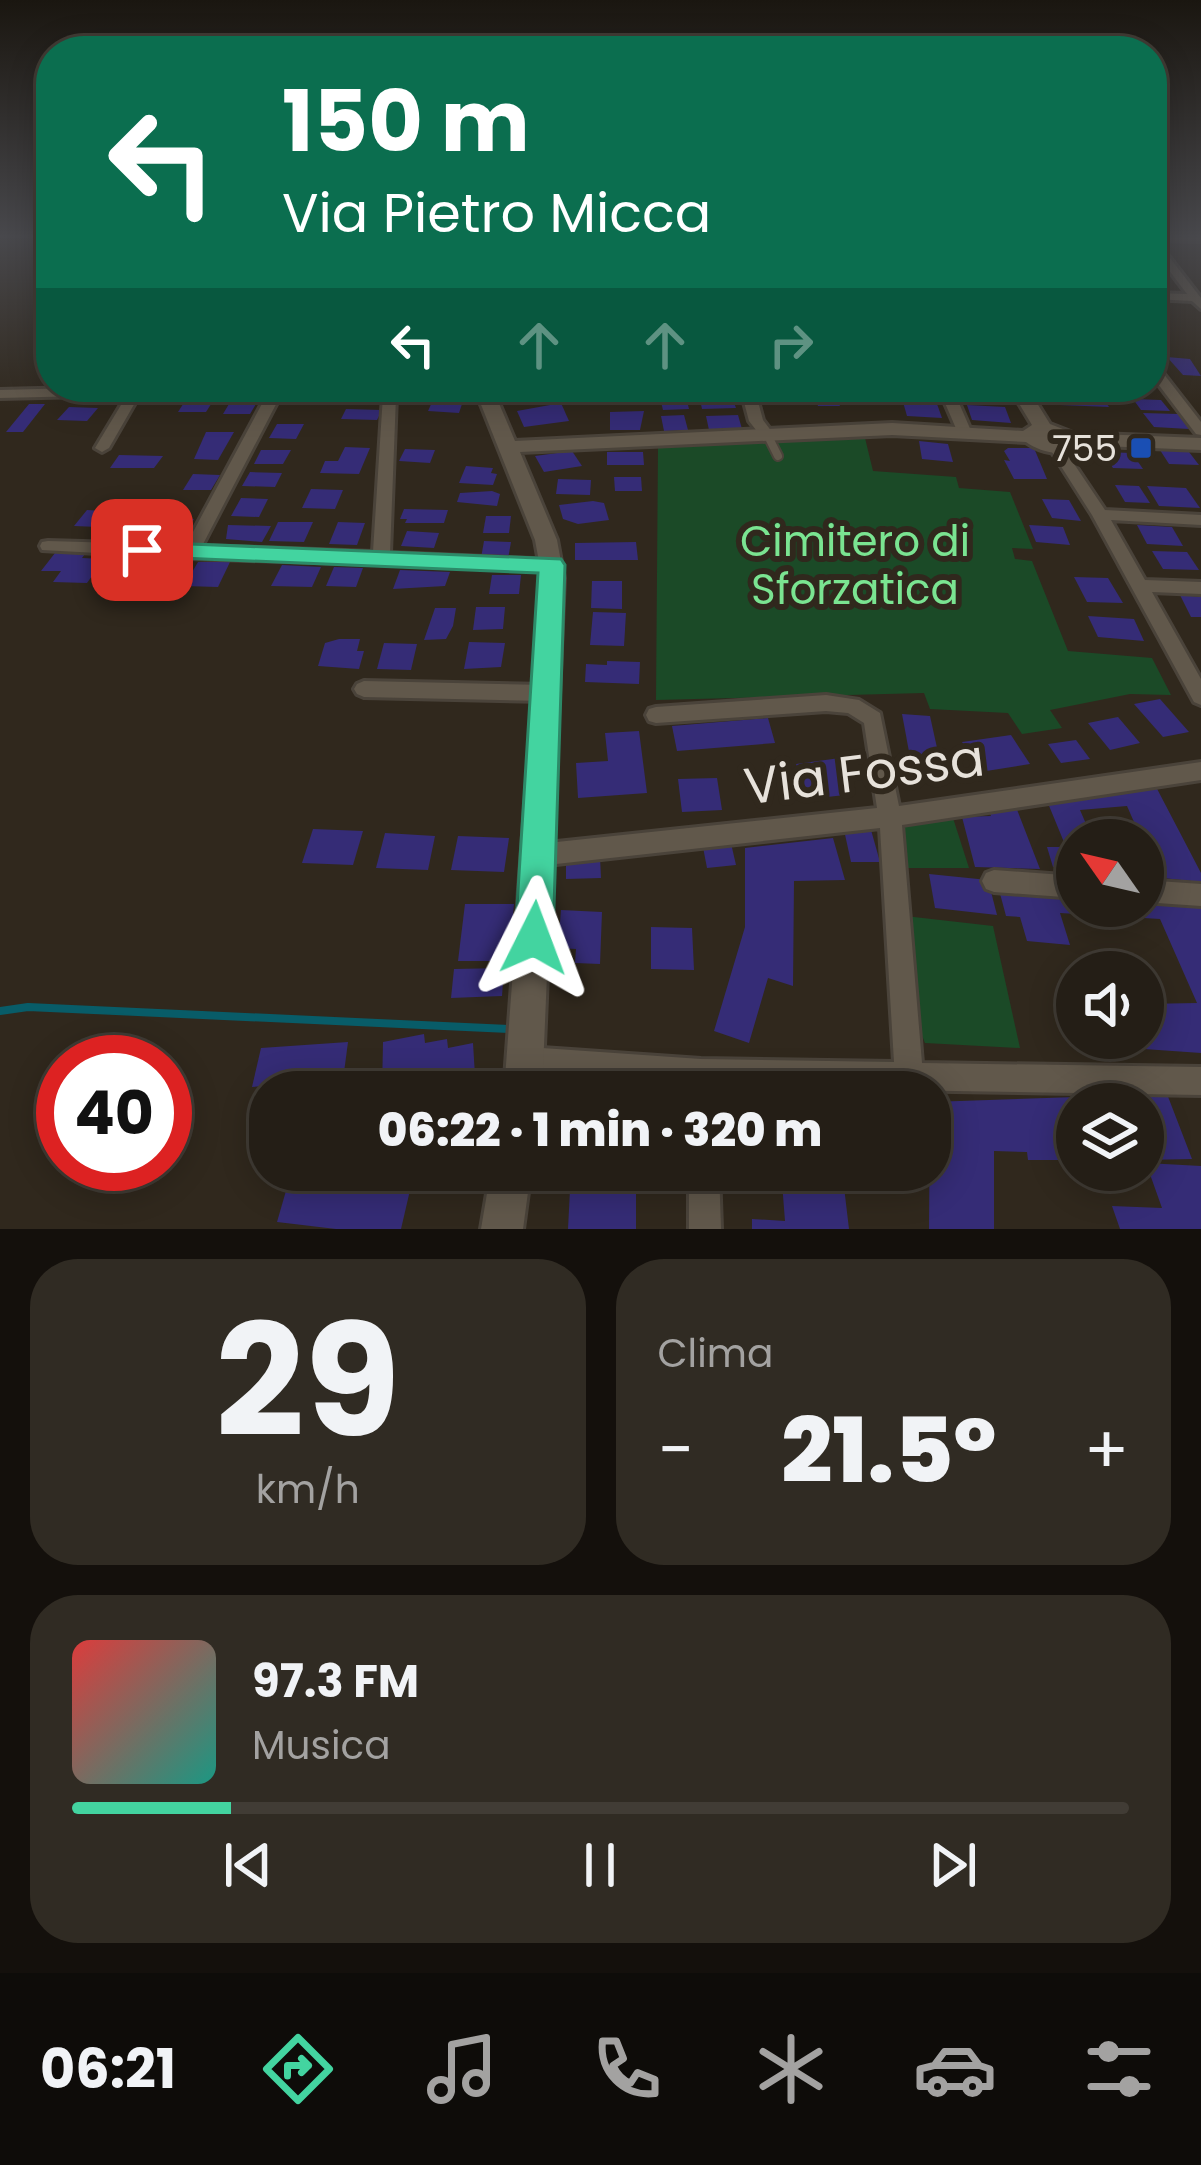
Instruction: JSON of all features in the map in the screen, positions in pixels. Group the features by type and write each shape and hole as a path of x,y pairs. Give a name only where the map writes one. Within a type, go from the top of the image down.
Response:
{"street":[{"path":"1167,298 1198,302"},
{"path":"1167,387 1201,431"},
{"path":"0,394 36,393"},
{"path":"102,448 129,402"},
{"path":"190,553 270,402"},
{"path":"381,560 389,402"},
{"path":"489,402 552,565 527,1071"},
{"path":"751,402 756,421 768,436"},
{"path":"952,402 965,433"},
{"path":"1024,402 1037,432"},
{"path":"509,447 892,429 1037,432 1063,444 1201,444"},
{"path":"1063,444 1198,685"},
{"path":"1100,515 1201,520"},
{"path":"48,546 552,565"},
{"path":"1141,586 1201,588"},
{"path":"364,688 547,693"},
{"path":"656,716 818,703 859,709 873,719 890,817 909,1071"},
{"name":"Via Fossa","path":"538,855 890,817 1201,771"},
{"path":"994,881 1056,885"},
{"path":"1164,893 1201,896"},
{"path":"529,1061 611,1071"},
{"path":"951,1074 1201,1081"},
{"path":"502,1229 508,1191"},
{"path":"704,1191 705,1229"}],"lane":[{"path":"768,436 778,456"}],"green space":[{"name":"Cimitero di Sforzatica","path":"865,438 873,471 956,477 959,488 1010,492 1033,549 1012,548 1015,559 1032,561 1068,651 1152,658 1171,695 1130,694 1050,710 1062,728 1022,734 1008,713 930,709 924,693 656,700 658,448"},
{"path":"953,818 969,868 902,868 899,825"},
{"path":"905,916 993,926 1020,1048 925,1043 914,1016"}],"building":[{"path":"1167,357 1190,359 1201,376 1183,375"},
{"path":"184,402 212,402 206,412 178,412"},
{"path":"230,402 257,402 250,414 223,414"},
{"path":"432,402 463,402 459,413 428,411"},
{"path":"661,402 687,402 689,409 663,410"},
{"path":"700,402 734,402 736,408 702,409"},
{"path":"903,402 937,404 942,418 907,416"},
{"path":"1106,402 1109,407 1060,405"},
{"path":"1135,402 1163,402 1170,411 1141,410"},
{"path":"561,403 569,421 524,427 517,411"},
{"path":"29,404 45,404 23,432 6,432"},
{"path":"967,405 1005,407 1011,423 972,420"},
{"path":"69,407 98,408 87,421 57,420"},
{"path":"346,409 382,410 377,420 341,419"},
{"path":"644,411 640,430 610,430 610,412"},
{"path":"1143,413 1178,414 1189,429 1154,427"},
{"path":"684,415 688,430 664,431 661,416"},
{"path":"738,415 742,429 709,430 706,416"},
{"path":"277,424 304,424 296,439 269,438"},
{"path":"206,432 234,432 218,460 194,459"},
{"path":"919,441 948,444 953,462 922,459"},
{"path":"345,447 370,448 359,474 320,473 325,461 338,461"},
{"path":"1034,448 1047,479 1014,479 1004,460 1010,461 1004,451"},
{"path":"405,449 435,450 430,463 399,461"},
{"path":"261,450 291,450 283,464 254,464"},
{"path":"1160,450 1189,452 1199,465 1169,464"},
{"path":"572,451 582,466 544,472 535,456"},
{"path":"607,452 643,452 644,465 607,465"},
{"path":"1102,452 1132,453 1143,469 1113,468"},
{"path":"119,455 163,456 154,468 110,468"},
{"path":"466,466 493,468 491,473 497,474 493,485 459,483"},
{"path":"250,472 282,473 275,487 242,486"},
{"path":"193,474 220,475 211,490 183,490"},
{"path":"614,477 641,477 642,491 615,491"},
{"path":"558,479 591,480 590,495 556,494"},
{"path":"1115,485 1139,486 1150,503 1125,502"},
{"path":"1147,486 1186,488 1200,508 1159,506"},
{"path":"311,489 343,490 335,509 302,508"},
{"path":"460,493 500,494 497,506 457,502"},
{"path":"241,498 268,499 259,517 231,516"},
{"path":"1042,499 1069,500 1081,521 1052,518"},
{"path":"604,503 609,520 578,524 563,519 559,505"},
{"path":"404,509 448,510 444,523 405,523 407,519 400,519"},
{"path":"87,510 134,513 122,528 74,526"},
{"path":"486,516 511,516 509,533 483,533"},
{"path":"160,517 194,519 184,533 150,531"},
{"path":"278,522 313,522 304,542 269,541"},
{"path":"338,522 365,523 357,545 329,544"},
{"path":"228,525 271,526 262,542 226,539"},
{"path":"1029,525 1063,527 1070,545 1036,542"},
{"path":"1137,525 1172,527 1183,546 1147,544"},
{"path":"407,531 439,533 434,548 401,546"},
{"path":"484,541 511,542 508,559 481,558"},
{"path":"636,542 638,560 575,560 575,543"},
{"path":"1152,551 1187,552 1199,570 1163,569"},
{"path":"55,553 104,559 87,583 53,582 61,571 41,571"},
{"path":"133,559 166,561 150,584 116,583"},
{"path":"198,562 230,562 218,587 184,586"},
{"path":"282,565 321,567 312,587 271,586"},
{"path":"334,567 363,568 356,587 326,586"},
{"path":"400,570 450,572 445,586 393,589"},
{"path":"492,575 521,575 519,594 489,594"},
{"path":"1074,577 1108,578 1123,603 1087,602"},
{"path":"592,581 622,581 622,609 591,608"},
{"path":"1180,595 1201,597 1201,617 1191,617"},
{"path":"476,607 505,607 503,629 473,630"},
{"path":"435,608 456,608 453,626 446,639 424,640"},
{"path":"593,612 626,613 624,646 590,645"},
{"path":"1088,616 1134,619 1144,641 1098,637"},
{"path":"360,639 357,651 364,651 359,669 318,666 325,643"},
{"path":"469,642 505,643 501,667 464,669"},
{"path":"384,643 417,644 411,670 377,669"},
{"path":"607,661 640,662 639,684 585,682 586,664 607,665"},
{"path":"1160,699 1189,732 1163,737 1134,704"},
{"path":"902,714 930,716 943,775 913,773"},
{"path":"1118,717 1140,743 1110,750 1088,723"},
{"path":"768,718 775,743 677,751 672,726"},
{"path":"639,731 647,793 578,798 576,763 608,761 605,733"},
{"path":"1011,735 1030,764 980,772 962,742"},
{"path":"1076,740 1090,759 1061,763 1048,744"},
{"path":"840,758 854,794 809,799 796,764"},
{"path":"717,778 722,810 682,812 678,779"},
{"path":"1154,783 1201,873 1201,882 1164,878 1164,819 1133,819 1127,806 1080,810 1084,819 1056,819 1056,823 1045,796"},
{"path":"1016,807 1040,869 975,867 962,817 991,816 988,809"},
{"path":"313,829 363,831 353,865 302,863"},
{"path":"844,830 871,830 880,862 851,862"},
{"path":"385,833 435,836 428,870 376,868"},
{"path":"458,836 509,838 504,872 451,870"},
{"path":"833,838 845,880 794,881 793,986 768,978 749,1043 714,1031 745,927 745,848"},
{"path":"730,839 736,865 707,868 702,842"},
{"path":"1047,847 1056,847 1056,867 1053,867"},
{"path":"600,857 601,878 566,879 566,858"},
{"path":"929,874 988,880 997,915 935,908"},
{"path":"998,886 1056,890 1056,927 1064,927 1070,945 1027,941 1020,917 1006,916"},
{"path":"1164,898 1197,900 1201,908 1201,1053 1164,1050 1164,1004 1197,1003 1164,927"},
{"path":"465,904 514,904 509,961 458,961"},
{"path":"561,910 602,912 600,964 575,963 576,949 558,948"},
{"path":"651,927 692,928 694,970 651,969"},
{"path":"504,968 502,996 451,998 454,969"},
{"path":"424,1034 425,1043 447,1039 448,1048 473,1043 475,1071 382,1071 383,1042"},
{"path":"348,1042 344,1071 256,1071 261,1048"},
{"path":"1167,1094 1192,1159 1164,1160"},
{"path":"1056,1098 1056,1160 1028,1160 1027,1152 994,1151 994,1229 929,1229 929,1191 951,1191 951,1101"},
{"path":"1164,1164 1201,1166 1201,1229 1120,1229 1112,1206 1162,1208 1156,1191 1164,1191"},
{"path":"286,1191 410,1191 401,1229 336,1229 277,1222"},
{"path":"570,1191 636,1191 636,1229 568,1229"},
{"path":"783,1191 844,1191 849,1229 752,1229 752,1219 785,1221"}],"waterway":[{"path":"0,1011 28,1007 509,1029"}],"place":[{"name":"755","path":"1141,448"}],"route":[{"path":"142,550 552,565 534,938"}]}
